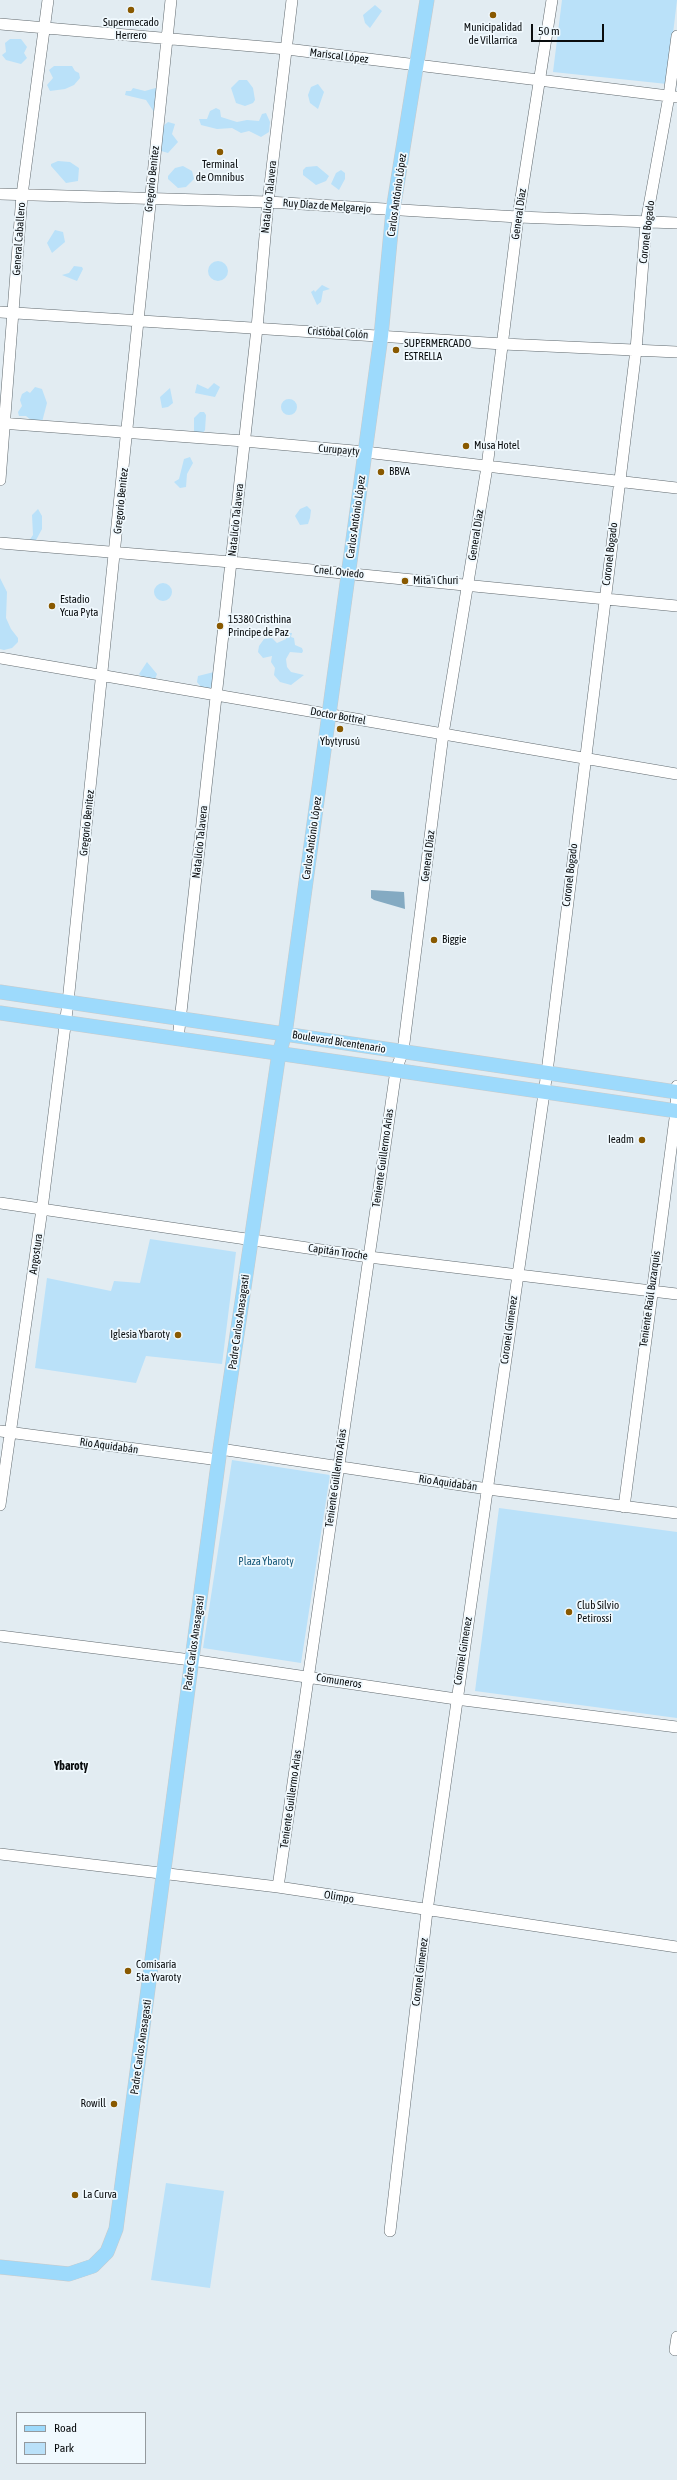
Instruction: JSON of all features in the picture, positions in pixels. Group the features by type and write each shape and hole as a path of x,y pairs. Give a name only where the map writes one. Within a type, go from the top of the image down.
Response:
{"main road":[{"name":"Carlos António López","path":"286,1034 381,336 394,210 427,0"},
{"name":"Boulevard Bicentenario","path":"0,992 677,1090"},
{"name":"Boulevard Bicentenario","path":"0,1014 677,1111"},
{"name":"Padre Carlos Anasagasti","path":"0,2267 69,2274 93,2266 107,2252 116,2230 219,1455 279,1053 286,1034"}],"street":[{"name":"General Caballero","path":"0,480 3,423 14,313 22,195 48,0"},
{"name":"Gregorio Benitez","path":"68,1002 116,553 149,200 170,0"},
{"name":"Natalicio Talavera","path":"178,1039 257,328 268,202 292,0"},
{"name":"General Díaz","path":"396,1070 403,1051 443,734 487,467 518,218 552,0"},
{"name":"Mariscal López","path":"0,24 287,50 673,97"},
{"name":"Coronel Bogado","path":"547,1072 604,598 636,350 646,223 673,97 677,36"},
{"name":"Ruy Díaz de Melgarejo","path":"0,194 149,200 268,202 518,218 677,223"},
{"name":"Cristóbal Colón","path":"0,312 503,344 677,352"},
{"name":"Curupayty","path":"3,423 244,441 365,452 677,488"},
{"name":"Cnel. Oviedo","path":"0,543 231,562 677,606"},
{"name":"Doctor Bottrel","path":"0,658 677,774"},
{"name":"Angostura","path":"0,1505 6,1432 42,1209 68,1002"},
{"name":"Teniente Guillermo Arias","path":"278,1887 337,1467 396,1070"},
{"name":"Coronel Gimenez","path":"390,2231 427,1911 456,1699 488,1489 517,1274 547,1072"},
{"name":"Teniente Raúl Buzarquis","path":"624,1507 651,1290 677,1111 677,1090"},
{"name":"Capitán Troche","path":"0,1203 369,1257 677,1294"},
{"name":"Rio Aquidabán","path":"6,1432 337,1467 488,1489 677,1513"},
{"name":"Comuneros","path":"0,1636 308,1676 456,1699 677,1727"},
{"name":"Olimpo","path":"0,1854 278,1887 427,1911 677,1947"},
{"path":"675,2350 677,2337"}],"green space":[{"path":"562,0 677,0 667,84 553,72"},
{"path":"375,5 382,11 370,28 365,23 363,15"},
{"path":"10,39 21,39 27,47 24,53 27,58 21,64 6,60 2,55 6,52 5,43"},
{"path":"54,66 72,66 75,71 79,73 80,78 74,85 65,89 50,91 47,85 53,78 49,70"},
{"path":"239,80 247,80 253,88 255,100 253,103 245,106 236,103 231,88"},
{"path":"318,84 324,92 318,109 310,103 308,95 311,87"},
{"path":"159,87 154,112 146,100 125,95 126,91 131,91 133,88 145,91"},
{"path":"216,108 220,110 221,117 237,122 247,120 259,121 262,114 266,113 270,122 269,132 261,137 249,131 241,133 232,128 217,129 201,125 199,119 207,119 210,111"},
{"path":"168,122 175,124 172,134 178,142 168,153 158,150 163,126"},
{"path":"58,161 70,162 79,168 78,181 66,183 51,166 51,164"},
{"path":"183,166 192,171 194,179 186,187 178,188 168,179 168,176 175,168"},
{"path":"317,166 329,176 326,181 316,185 303,175 303,170 306,167"},
{"path":"341,170 345,173 345,179 339,190 331,184 336,173"},
{"path":"55,230 63,232 65,242 52,253 47,243"},
{"path":"218,261 225,264 228,271 225,278 218,281 211,278 208,271 211,264"},
{"path":"74,266 82,267 83,269 77,281 62,275 69,273"},
{"path":"322,285 330,289 323,291 321,302 317,305 311,292 314,290 315,292"},
{"path":"214,383 220,387 215,397 195,393 197,384 208,389"},
{"path":"35,387 42,389 47,403 42,422 31,420 26,416 19,416 18,412 22,406 20,400 22,394 27,391 30,393"},
{"path":"170,388 173,403 168,407 162,408 160,397"},
{"path":"289,399 296,404 297,407 292,414 289,415 282,410 281,407 286,400"},
{"path":"200,412 204,412 206,415 205,430 202,435 194,434 194,418"},
{"path":"190,457 193,463 187,474 186,487 180,488 174,482 179,479 184,459"},
{"path":"307,506 311,510 308,524 300,525 295,516 300,509"},
{"path":"38,509 42,516 42,529 35,542 29,541 33,535 32,515"},
{"path":"0,578 7,592 6,618 11,629 18,638 18,642 12,648 4,650 0,649"},
{"path":"159,583 167,583 172,588 170,599 167,601 159,601 154,596 154,588"},
{"path":"288,633 292,633 291,637 294,638 295,645 302,648 303,651 302,653 290,652 286,659 287,667 291,672 304,675 291,685 280,682 274,675 275,668 271,662 272,656 263,658 258,652 259,646 264,639 272,638 277,643 286,639"},
{"path":"147,662 157,674 155,679 142,677 139,674"},
{"path":"214,672 213,689 201,687 197,682 198,676"},
{"path":"150,1239 236,1252 222,1364 146,1356 136,1383 35,1368 47,1278 111,1291 114,1281 140,1283"},
{"name":"Plaza Ybaroty","path":"232,1460 330,1475 301,1663 203,1648"},
{"path":"499,1508 677,1532 677,1718 475,1691"},
{"path":"166,2183 224,2191 210,2288 151,2280"}],"shaded area":[{"path":"371,890 404,892 405,909 374,900 371,898"}],"place":[{"name":"Supermecado Herrero","path":"131,10"},
{"name":"Municipalidad de Villarrica","path":"493,15"},
{"name":"Terminal de Omnibus","path":"220,152"},
{"name":"SUPERMERCADO ESTRELLA","path":"396,350"},
{"name":"Musa Hotel","path":"466,446"},
{"name":"BBVA","path":"381,472"},
{"name":"Mita'i Churi","path":"405,581"},
{"name":"Estadio Ycua Pyta","path":"52,606"},
{"name":"15380 Cristhina Principe de Paz","path":"220,626"},
{"name":"Ybytyrusú","path":"340,729"},
{"name":"Biggie","path":"434,940"},
{"name":"Ieadm","path":"642,1140"},
{"name":"Iglesia Ybaroty","path":"178,1335"},
{"name":"Club Silvio Petirossi","path":"569,1612"},
{"name":"Comisaría 5ta Yvaroty","path":"128,1971"},
{"name":"Rowill","path":"114,2104"},
{"name":"La Curva","path":"75,2195"}],"district":[{"name":"Ybaroty","path":"71,1766"}]}
